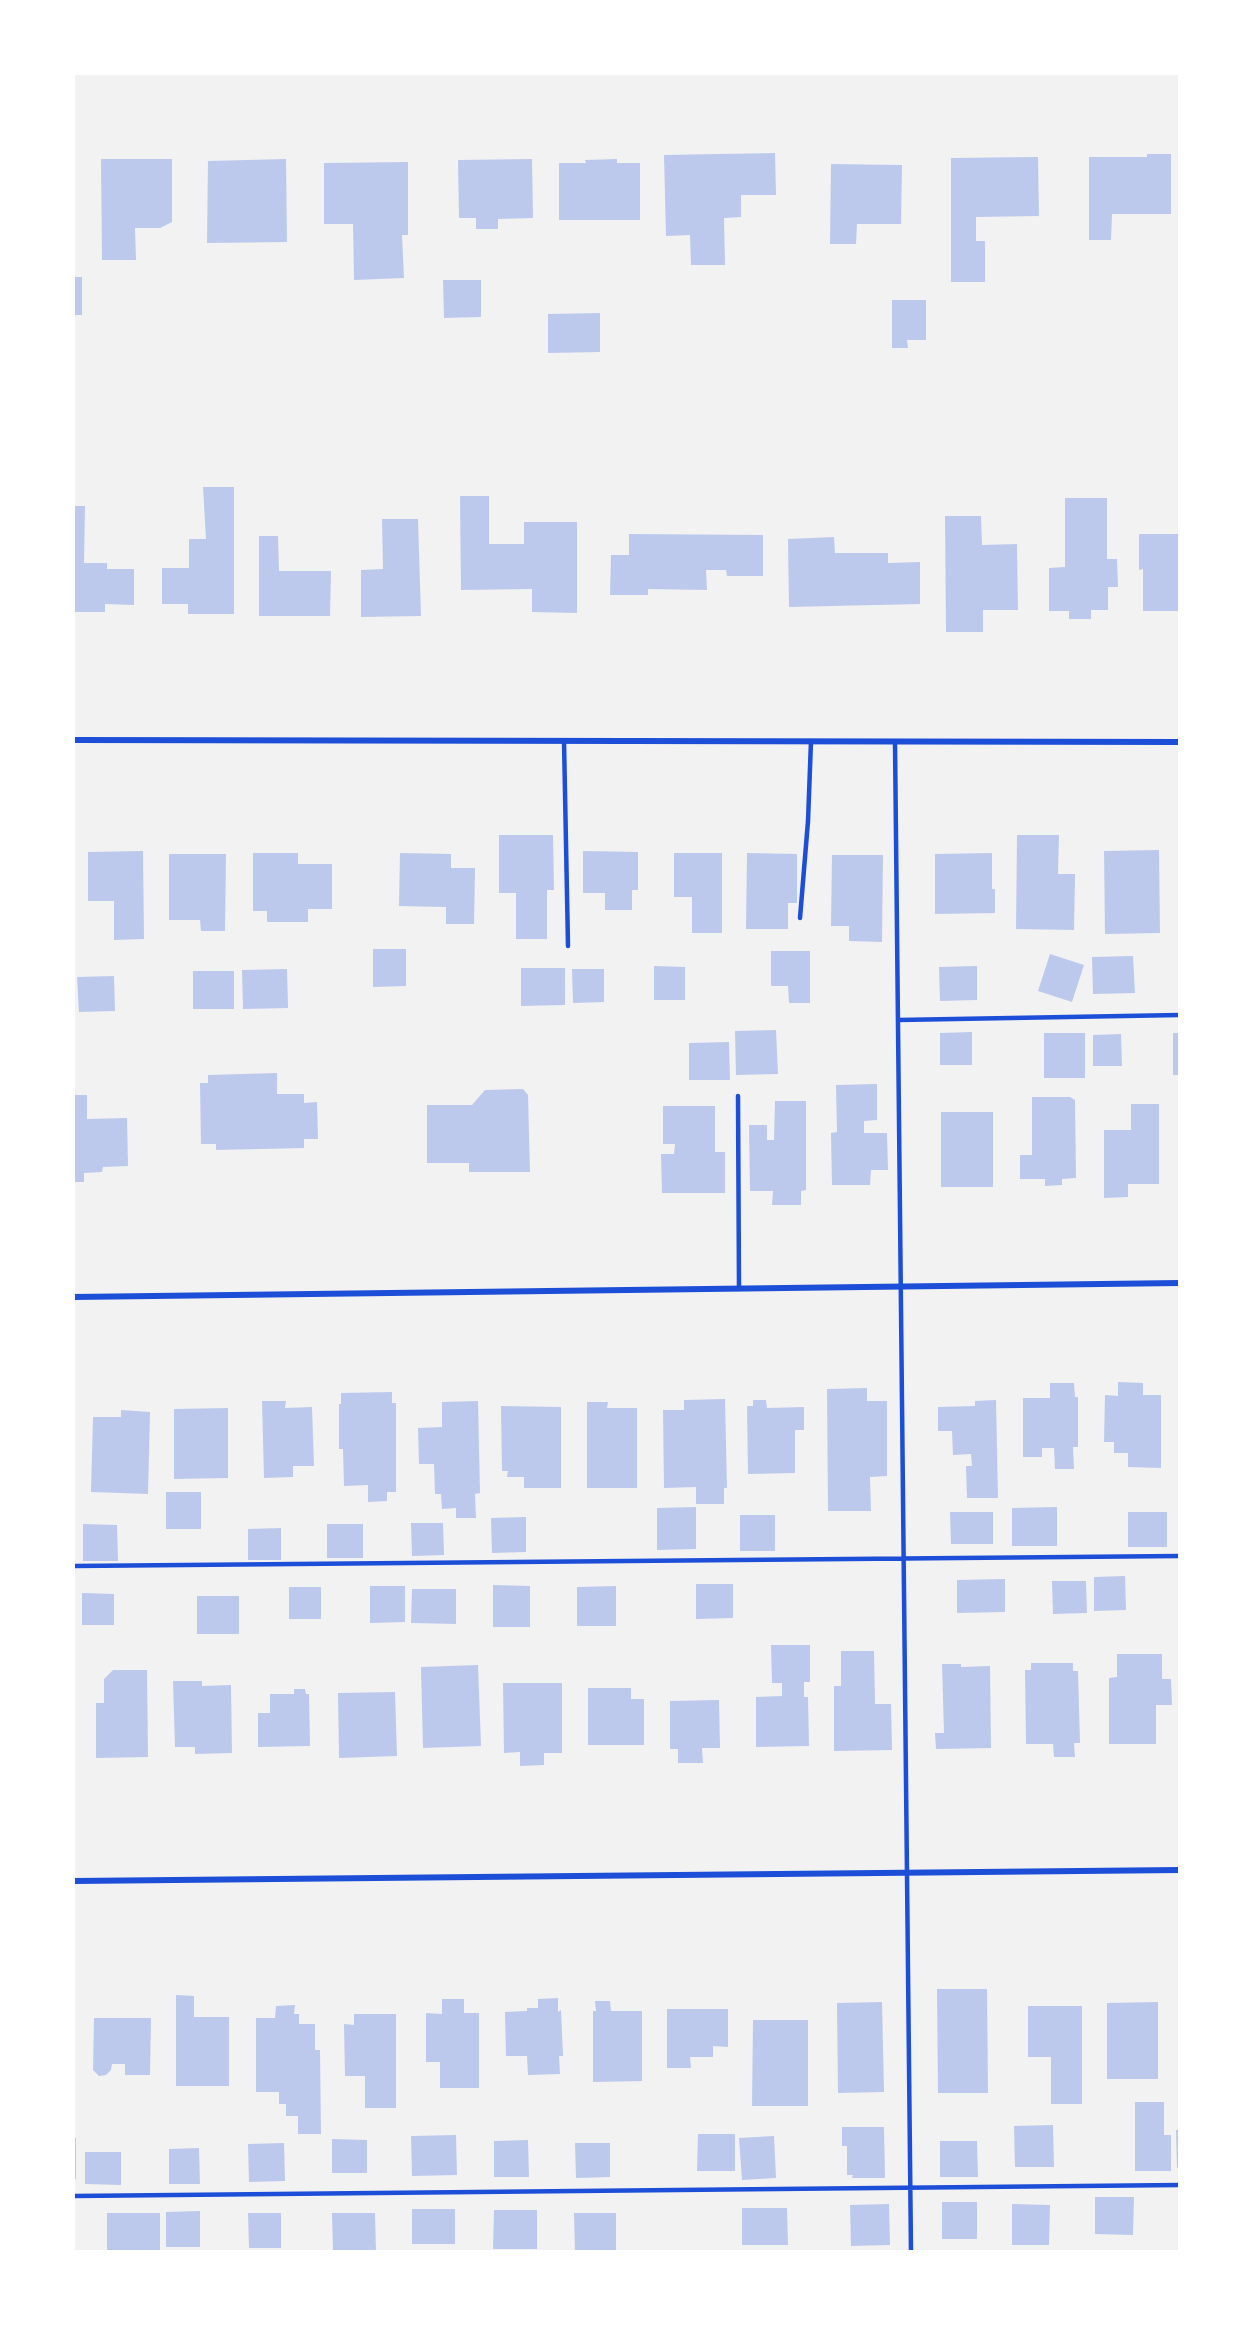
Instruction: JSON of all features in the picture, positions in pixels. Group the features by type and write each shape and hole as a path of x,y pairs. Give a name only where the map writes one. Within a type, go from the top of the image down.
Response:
{"street":[{"path":"74,740 1179,742"},
{"path":"74,1297 1179,1283"},
{"path":"74,1881 1179,1870"}],"lane":[{"path":"564,741 568,946"},
{"path":"800,918 808,821 811,741"},
{"path":"895,742 911,2252"},
{"path":"898,1020 1179,1015"},
{"path":"738,1096 739,1289"},
{"path":"74,1566 1179,1556"},
{"path":"74,2196 1179,2185"}],"building":[{"path":"775,153 776,195 741,195 741,217 724,218 725,265 691,265 690,235 666,236 664,155"},
{"path":"1147,154 1171,154 1171,214 1112,214 1111,240 1089,240 1089,157 1147,157"},
{"path":"1038,157 1039,216 976,217 976,241 985,241 985,282 951,282 951,158"},
{"path":"101,159 172,159 172,222 160,228 135,228 136,260 102,260"},
{"path":"286,159 287,242 207,243 208,161"},
{"path":"532,159 533,218 498,219 498,229 476,229 476,218 459,218 458,160"},
{"path":"617,159 617,163 640,163 640,220 559,220 559,163 586,163 585,160"},
{"path":"408,162 408,235 402,235 404,278 354,280 353,224 324,224 324,163"},
{"path":"831,164 902,165 901,224 857,224 856,244 830,244"},
{"path":"74,277 82,277 82,315 74,315"},
{"path":"443,280 481,280 481,317 444,318"},
{"path":"892,300 926,300 926,340 907,340 908,348 892,348"},
{"path":"600,313 600,352 548,353 548,314"},
{"path":"203,487 234,487 234,614 188,614 188,604 162,604 162,568 189,568 189,539 206,539"},
{"path":"460,496 489,496 489,544 524,544 524,522 577,522 577,613 532,612 532,589 461,590"},
{"path":"1065,498 1107,498 1107,559 1117,559 1118,587 1108,587 1108,610 1091,610 1091,619 1069,619 1069,611 1049,611 1049,568 1065,567"},
{"path":"74,506 85,506 84,563 107,563 107,569 134,569 134,605 105,604 105,612 74,612"},
{"path":"945,516 981,516 982,545 1017,544 1018,610 983,610 983,632 946,632"},
{"path":"382,519 418,519 421,616 361,617 361,570 383,569"},
{"path":"629,534 763,535 763,576 727,576 726,570 706,570 707,590 648,589 648,595 610,595 611,555 629,555"},
{"path":"1139,534 1180,534 1180,611 1143,611 1143,569 1139,570"},
{"path":"259,536 278,536 279,571 331,571 330,616 259,616"},
{"path":"834,537 835,553 888,553 888,563 920,562 920,604 789,607 788,539"},
{"path":"499,835 553,835 554,890 547,890 547,939 516,939 516,893 499,893"},
{"path":"1017,835 1059,835 1058,874 1075,874 1074,930 1016,929"},
{"path":"1159,850 1160,933 1105,934 1104,851"},
{"path":"143,851 144,939 114,940 114,901 88,901 88,852"},
{"path":"583,851 638,852 638,890 632,890 632,910 605,910 605,893 583,893"},
{"path":"253,853 298,853 298,864 332,864 332,909 308,909 308,922 267,922 267,911 253,911"},
{"path":"400,853 451,854 451,868 475,868 474,924 446,924 446,907 399,906"},
{"path":"674,853 722,853 722,933 692,933 692,897 674,897"},
{"path":"747,853 797,854 797,903 788,903 788,929 746,929"},
{"path":"992,853 995,913 935,914 935,854"},
{"path":"169,854 226,854 225,931 201,931 200,920 169,920"},
{"path":"832,855 883,855 882,942 849,941 849,926 831,926"},
{"path":"373,949 406,949 406,986 373,987"},
{"path":"771,951 810,951 810,1003 789,1003 788,986 771,986"},
{"path":"1050,954 1084,965 1072,1002 1038,991"},
{"path":"1133,956 1135,993 1093,994 1092,957"},
{"path":"654,966 685,967 685,1000 654,1000"},
{"path":"977,966 977,1000 940,1001 939,967"},
{"path":"521,968 565,968 565,1005 521,1006"},
{"path":"287,969 288,1008 243,1009 242,970"},
{"path":"572,969 604,969 604,1002 573,1003"},
{"path":"193,971 234,971 234,1009 193,1009"},
{"path":"114,976 115,1011 79,1012 77,977"},
{"path":"776,1030 778,1074 736,1075 735,1031"},
{"path":"972,1032 972,1065 940,1065 940,1033"},
{"path":"1044,1033 1085,1033 1085,1078 1044,1078"},
{"path":"1173,1033 1180,1033 1180,1075 1173,1075"},
{"path":"1121,1034 1122,1066 1093,1066 1093,1035"},
{"path":"729,1042 730,1080 689,1080 689,1043"},
{"path":"277,1073 277,1094 304,1094 304,1103 317,1102 318,1139 304,1139 304,1148 216,1150 216,1144 201,1144 200,1083 208,1083 208,1075"},
{"path":"877,1084 877,1120 864,1121 864,1133 887,1133 888,1170 871,1170 870,1185 832,1185 831,1133 837,1132 836,1085"},
{"path":"523,1089 528,1095 530,1172 469,1172 469,1163 427,1163 427,1105 472,1105 485,1090"},
{"path":"74,1095 87,1095 87,1119 127,1118 128,1166 103,1167 102,1172 84,1173 84,1182 74,1182"},
{"path":"1032,1097 1070,1097 1075,1100 1076,1178 1062,1179 1062,1185 1045,1186 1045,1179 1020,1179 1020,1155 1032,1155"},
{"path":"775,1101 806,1101 806,1190 801,1191 801,1205 772,1205 773,1191 750,1191 749,1125 767,1125 767,1140 774,1140"},
{"path":"1131,1104 1159,1104 1159,1184 1128,1184 1128,1197 1104,1198 1104,1130 1131,1130"},
{"path":"663,1106 715,1106 715,1152 725,1152 725,1193 662,1193 661,1154 674,1154 675,1144 663,1144"},
{"path":"941,1112 993,1112 993,1187 941,1187"},
{"path":"1118,1382 1143,1383 1143,1395 1161,1395 1161,1468 1128,1467 1128,1453 1114,1453 1114,1442 1104,1442 1105,1395 1118,1396"},
{"path":"1050,1383 1074,1383 1075,1397 1078,1397 1078,1447 1073,1447 1074,1469 1055,1469 1054,1448 1042,1448 1042,1457 1023,1457 1023,1398 1050,1398"},
{"path":"867,1388 867,1401 887,1401 887,1476 870,1477 871,1511 828,1511 827,1389"},
{"path":"392,1392 392,1403 396,1403 396,1492 387,1492 387,1501 368,1502 368,1485 344,1486 343,1449 339,1449 341,1393"},
{"path":"725,1399 727,1488 724,1488 724,1504 696,1504 696,1487 664,1488 663,1410 684,1410 684,1400"},
{"path":"753,1400 766,1400 767,1408 804,1407 804,1430 795,1430 795,1473 748,1474 747,1406 753,1406"},
{"path":"996,1400 998,1498 967,1498 966,1466 972,1466 971,1454 953,1455 952,1431 938,1431 938,1407 975,1406 975,1401"},
{"path":"262,1401 286,1401 285,1408 312,1407 314,1466 293,1466 293,1477 264,1478"},
{"path":"478,1401 480,1493 475,1494 476,1518 456,1518 456,1508 442,1509 441,1494 435,1494 434,1464 419,1464 418,1428 442,1427 442,1402"},
{"path":"587,1402 608,1402 607,1408 637,1408 637,1488 587,1488"},
{"path":"501,1406 561,1407 561,1488 524,1488 524,1477 507,1477 508,1471 502,1471"},
{"path":"228,1408 228,1478 174,1479 174,1409"},
{"path":"121,1410 150,1412 148,1494 91,1492 93,1417 121,1417"},
{"path":"166,1492 201,1492 201,1529 166,1529"},
{"path":"696,1507 696,1549 657,1550 657,1508"},
{"path":"1057,1507 1057,1546 1012,1546 1012,1508"},
{"path":"950,1512 993,1512 993,1544 951,1544"},
{"path":"1128,1512 1167,1512 1167,1547 1128,1547"},
{"path":"740,1515 775,1515 775,1551 740,1551"},
{"path":"526,1517 526,1552 492,1553 491,1518"},
{"path":"411,1523 443,1523 444,1555 412,1556"},
{"path":"83,1524 117,1525 118,1561 83,1561"},
{"path":"327,1524 363,1524 363,1558 327,1558"},
{"path":"281,1528 281,1560 248,1560 248,1529"},
{"path":"1125,1576 1126,1610 1094,1611 1094,1577"},
{"path":"1005,1579 1005,1612 957,1613 957,1580"},
{"path":"1052,1581 1086,1581 1087,1613 1053,1614"},
{"path":"696,1584 733,1584 733,1618 696,1619"},
{"path":"493,1585 530,1586 530,1627 493,1627"},
{"path":"370,1586 405,1586 405,1622 370,1623"},
{"path":"616,1586 616,1626 577,1626 577,1587"},
{"path":"289,1587 321,1587 321,1619 289,1619"},
{"path":"412,1589 456,1589 456,1624 411,1623"},
{"path":"82,1593 114,1594 114,1625 82,1625"},
{"path":"197,1596 239,1596 239,1634 197,1634"},
{"path":"771,1645 810,1645 810,1682 804,1682 804,1697 808,1697 809,1746 756,1747 756,1697 782,1696 782,1683 772,1683"},
{"path":"841,1651 874,1651 875,1704 891,1704 892,1750 834,1751 834,1686 841,1686"},
{"path":"1117,1654 1162,1654 1162,1679 1171,1679 1172,1705 1156,1705 1156,1744 1109,1744 1109,1678 1117,1677"},
{"path":"1031,1663 1073,1663 1073,1671 1078,1671 1080,1743 1074,1743 1075,1757 1054,1757 1053,1744 1026,1744 1025,1670 1031,1670"},
{"path":"942,1664 961,1664 961,1667 990,1666 991,1748 936,1749 935,1733 944,1733"},
{"path":"478,1665 481,1746 423,1748 421,1667"},
{"path":"113,1670 147,1670 148,1757 96,1758 96,1703 104,1703 104,1679"},
{"path":"173,1681 202,1681 202,1686 231,1685 232,1753 195,1754 195,1747 175,1747"},
{"path":"503,1683 562,1683 562,1753 544,1753 544,1765 520,1766 520,1752 504,1753"},
{"path":"588,1688 631,1688 631,1699 644,1699 644,1745 588,1745"},
{"path":"294,1689 305,1689 306,1694 309,1694 310,1746 258,1747 258,1713 270,1713 270,1694 294,1694"},
{"path":"395,1692 397,1756 339,1758 338,1693"},
{"path":"719,1700 720,1748 702,1748 703,1763 678,1763 678,1749 670,1749 670,1701"},
{"path":"937,1989 987,1989 988,2093 938,2093"},
{"path":"176,1995 194,1996 194,2017 229,2017 229,2086 176,2086"},
{"path":"558,1998 558,2012 561,2010 563,2056 559,2056 560,2074 528,2075 527,2056 506,2056 505,2012 527,2011 527,2008 538,2008 538,1999"},
{"path":"442,1999 464,1999 464,2013 479,2013 479,2088 440,2088 440,2062 426,2062 426,2013 442,2014"},
{"path":"595,2001 610,2001 611,2011 642,2011 642,2081 593,2082"},
{"path":"882,2002 884,2092 838,2093 837,2003"},
{"path":"1158,2002 1158,2079 1107,2079 1107,2003"},
{"path":"295,2005 294,2014 299,2014 299,2024 315,2024 315,2050 320,2050 321,2134 298,2134 298,2116 286,2116 286,2104 279,2104 279,2092 256,2092 256,2018 275,2018 276,2006"},
{"path":"1028,2006 1082,2006 1082,2104 1051,2104 1051,2057 1028,2057"},
{"path":"667,2009 728,2009 728,2047 713,2046 713,2057 690,2057 691,2068 667,2068"},
{"path":"354,2014 396,2014 396,2108 365,2108 365,2076 345,2076 344,2024 354,2025"},
{"path":"94,2018 151,2018 150,2075 125,2075 125,2064 112,2064 111,2070 106,2075 99,2076 93,2070"},
{"path":"753,2020 808,2020 808,2106 752,2106"},
{"path":"1135,2102 1164,2102 1164,2135 1171,2135 1171,2171 1135,2171"},
{"path":"1053,2125 1054,2167 1015,2167 1014,2126"},
{"path":"842,2127 884,2127 885,2178 852,2178 853,2175 847,2175 847,2146 842,2146"},
{"path":"1176,2130 1180,2130 1180,2168 1177,2168"},
{"path":"698,2134 735,2134 735,2171 697,2171"},
{"path":"456,2135 457,2175 412,2176 411,2136"},
{"path":"774,2136 776,2178 742,2180 739,2138"},
{"path":"74,2138 76,2138 76,2179 74,2179"},
{"path":"332,2139 367,2140 367,2173 332,2173"},
{"path":"528,2140 529,2177 494,2177 494,2141"},
{"path":"940,2141 977,2141 978,2177 940,2177"},
{"path":"284,2143 285,2181 249,2182 248,2144"},
{"path":"575,2143 610,2143 610,2177 576,2178"},
{"path":"199,2148 200,2184 169,2184 169,2149"},
{"path":"85,2152 121,2152 121,2185 85,2184"},
{"path":"1095,2197 1134,2197 1133,2235 1095,2234"},
{"path":"942,2202 977,2202 977,2239 942,2239"},
{"path":"889,2204 890,2245 851,2246 850,2205"},
{"path":"1012,2204 1050,2205 1049,2245 1012,2245"},
{"path":"742,2208 787,2208 788,2245 742,2245"},
{"path":"412,2209 455,2209 455,2244 412,2244"},
{"path":"494,2210 537,2210 537,2249 493,2249"},
{"path":"200,2211 200,2247 166,2247 166,2212"},
{"path":"107,2213 160,2213 160,2251 107,2252"},
{"path":"248,2213 281,2213 281,2248 249,2248"},
{"path":"332,2213 375,2213 376,2252 333,2252"},
{"path":"574,2213 616,2213 616,2252 575,2252"}]}
